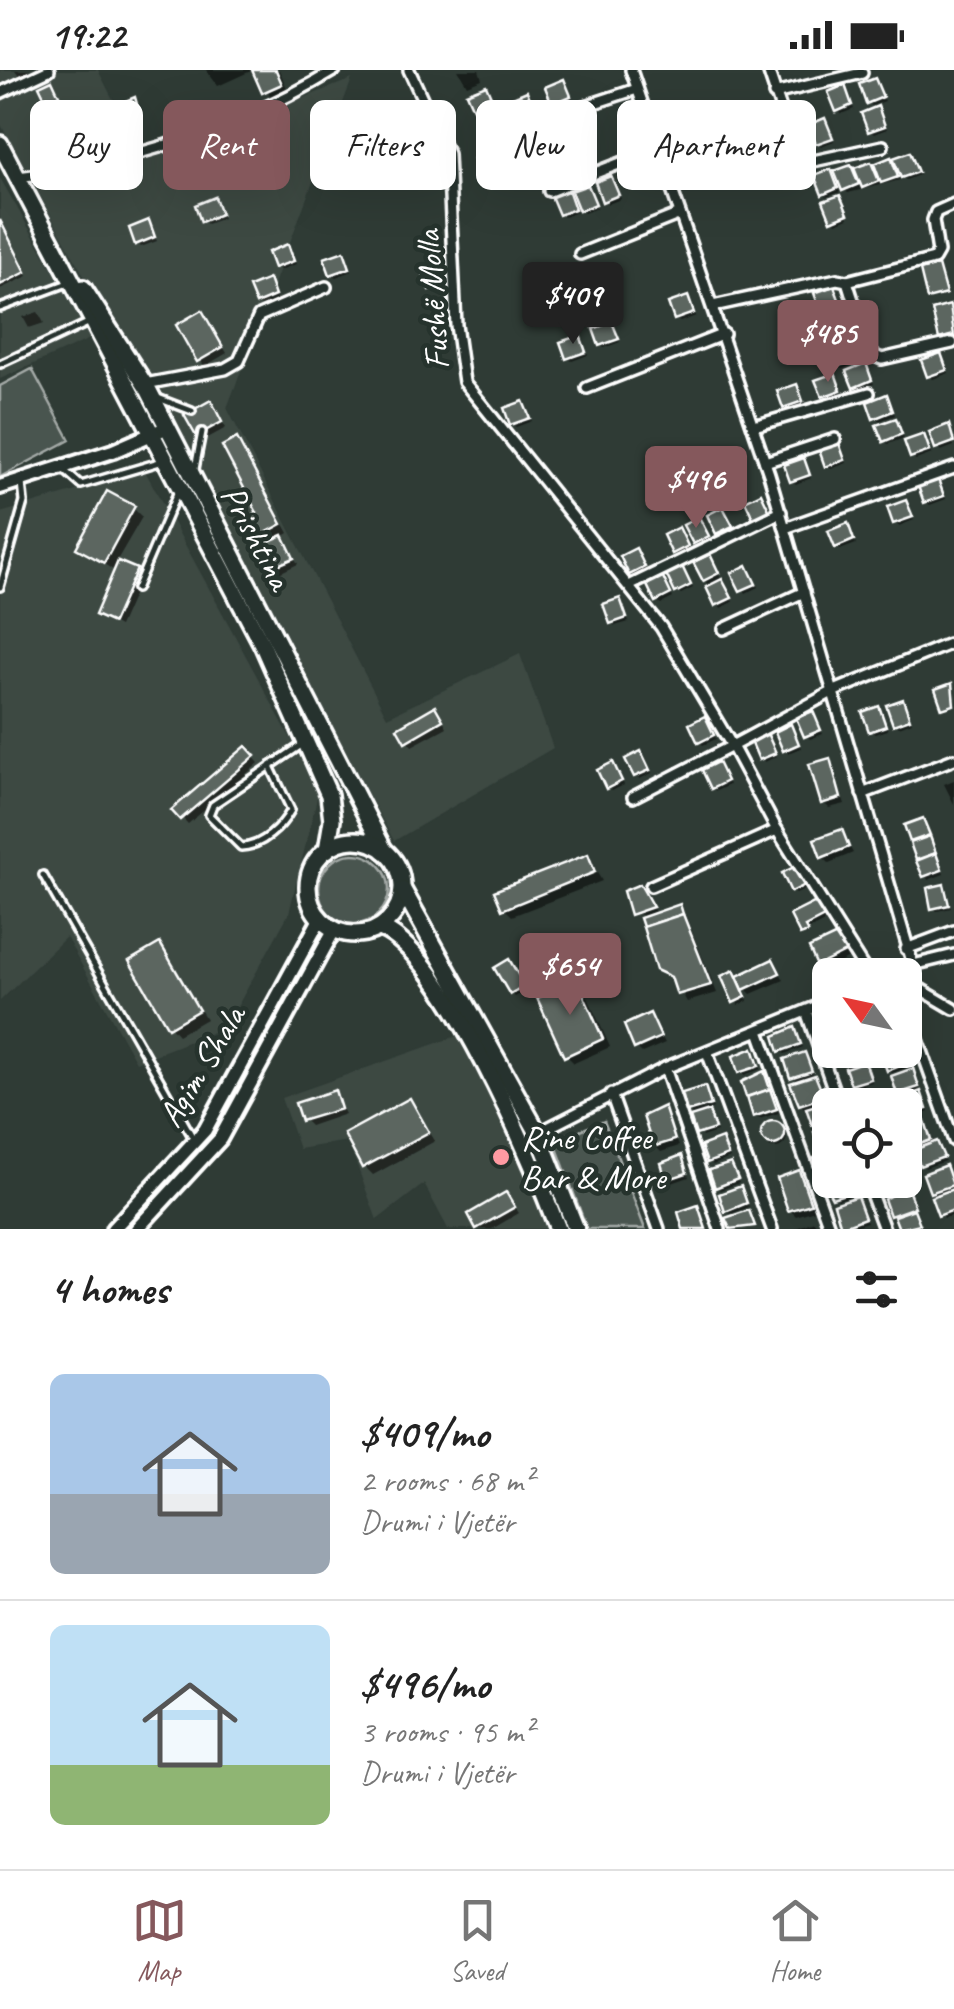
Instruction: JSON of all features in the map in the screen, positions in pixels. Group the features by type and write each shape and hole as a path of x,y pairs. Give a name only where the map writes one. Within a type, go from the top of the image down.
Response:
{"main road":[{"name":"Prishtina","path":"0,144 9,168 63,262 148,390 166,460 186,482 384,850 401,874 403,890 538,1132 576,1229"},
{"name":"Prishtina","path":"63,262 92,321 160,430 306,742 331,806 327,850 309,877 310,900 320,919"},
{"path":"0,487 160,430"},
{"path":"327,850 356,840 384,850"},
{"path":"320,919 334,930 358,935 380,928 400,905 403,890"},
{"name":"Agim Shala","path":"114,1229 195,1140 228,1090 320,919"},
{"path":"380,928 412,950 454,1012 524,1140 558,1229"},
{"name":"Agim Shala","path":"137,1229 220,1138 334,930"}],"street":[{"path":"0,93 49,70"},
{"path":"9,168 138,156 248,114 335,70"},
{"name":"Fushë Molla","path":"409,70 448,154 456,326 464,382 661,627 777,830 857,958"},
{"path":"632,70 639,100"},
{"path":"768,70 794,151 804,164 883,146"},
{"path":"774,94 862,73"},
{"path":"597,103 636,90"},
{"path":"549,191 617,164"},
{"path":"671,190 754,426 910,958"},
{"path":"713,306 934,259 938,252 933,220 936,212 954,204"},
{"path":"580,254 680,214"},
{"path":"847,280 870,354 882,358 952,343"},
{"path":"148,390 239,361 260,316 326,287"},
{"path":"587,388 724,334"},
{"path":"754,426 869,393"},
{"path":"765,462 835,438"},
{"path":"785,528 954,468"},
{"path":"629,586 780,512"},
{"path":"724,629 804,592"},
{"path":"632,797 832,692 949,644"},
{"path":"862,794 954,759"},
{"path":"651,886 777,830"},
{"path":"906,949 954,931"},
{"path":"922,963 954,955"},
{"path":"922,990 954,1009"},
{"path":"538,1132 665,1068 812,1008"},
{"path":"806,1011 834,1088"},
{"path":"759,1031 830,1229"},
{"path":"922,1051 954,1141"},
{"path":"707,1052 772,1229"},
{"path":"665,1068 720,1229"},
{"path":"610,1094 659,1229"},
{"path":"873,1198 884,1229"}],"lane":[{"path":"0,308 72,282"},
{"path":"0,364 92,321"},
{"path":"148,390 192,411"},
{"path":"136,589 186,482 202,432"},
{"path":"62,468 81,484 166,460"},
{"path":"0,586 24,502 22,480"},
{"path":"270,766 290,810 284,823 254,846 241,847 209,815 213,804 270,766 306,742"},
{"path":"43,875 195,1140"}],"shaded area":[{"path":"0,70 98,70 113,100 30,100 30,178 0,123"},
{"path":"352,79 344,100 310,100 310,190 227,408 387,717 520,654 553,748 394,841 37,190 143,190 143,158 163,153 163,190 290,190 290,103"},
{"path":"0,178 92,338 0,379"},
{"path":"32,369 70,440 0,477 0,386"},
{"path":"145,471 319,790 289,913 226,1027 136,1062 66,937 0,1001 0,513"},
{"path":"354,854 368,856 379,864 387,875 387,903 379,914 368,922 354,924 340,922 329,914 321,903 319,889 321,875 329,864 340,856"},
{"path":"457,1036 523,1148 549,1229 448,1229 424,1184 377,1220 348,1141 299,1149 281,1098"},
{"path":"604,1121 645,1229 587,1229 554,1140"}],"building":[{"path":"252,70 276,70 282,84 262,93"},
{"path":"875,78 883,97 866,104 859,84"},
{"path":"564,79 571,96 550,100 545,87"},
{"path":"52,80 61,100 46,100 39,86"},
{"path":"486,85 493,100 476,100 473,109 466,93"},
{"path":"845,85 852,105 836,112 828,92"},
{"path":"527,91 531,100 508,100"},
{"path":"878,106 885,126 868,132 861,113"},
{"path":"825,118 833,138 816,144 816,122"},
{"path":"910,152 918,172 901,178 893,158"},
{"path":"891,157 898,177 881,183 874,164"},
{"path":"871,162 879,181 862,188 854,168"},
{"path":"851,165 859,184 842,191 834,171"},
{"path":"831,169 838,188 822,195 816,174"},
{"path":"611,176 619,195 602,202 597,181"},
{"path":"568,190 575,209 559,215 551,196"},
{"path":"590,190 596,204 579,211 571,191"},
{"path":"840,195 848,214 831,221 823,201"},
{"path":"215,197 221,214 201,222 195,205"},
{"path":"0,220 26,272 0,285"},
{"path":"149,220 155,237 135,245 129,228"},
{"path":"288,244 294,261 274,268 268,252"},
{"path":"344,251 350,268 330,275 324,258"},
{"path":"938,265 946,294 927,299 920,270"},
{"path":"442,266 449,283 429,290 423,273"},
{"path":"269,279 275,296 256,304 249,287"},
{"path":"834,286 840,302 820,310 814,293"},
{"path":"688,296 694,313 674,320 668,303"},
{"path":"950,305 954,335 939,339 932,310"},
{"path":"202,310 223,347 197,362 176,325"},
{"path":"844,318 850,335 830,342 824,325"},
{"path":"612,322 619,339 599,346 593,329"},
{"path":"580,335 586,352 566,359 560,342"},
{"path":"850,343 856,360 836,367 830,350"},
{"path":"941,353 947,370 927,377 921,360"},
{"path":"866,363 872,380 853,388 846,371"},
{"path":"835,373 841,390 822,397 815,380"},
{"path":"797,384 803,401 783,408 777,391"},
{"path":"887,394 893,411 873,419 867,402"},
{"path":"211,400 222,422 196,436 184,415"},
{"path":"523,401 530,418 510,425 504,408"},
{"path":"896,418 902,434 883,442 876,425"},
{"path":"949,424 954,442 935,449 929,432"},
{"path":"924,434 930,451 910,458 904,441"},
{"path":"237,438 282,524 258,537 248,517 257,513 222,446"},
{"path":"839,443 845,460 825,467 819,450"},
{"path":"702,457 711,476 695,484 686,465"},
{"path":"804,458 810,475 790,482 784,465"},
{"path":"938,479 944,496 924,503 918,486"},
{"path":"107,491 135,506 104,563 76,548"},
{"path":"761,493 770,512 754,520 745,501"},
{"path":"906,500 913,517 893,524 887,507"},
{"path":"723,507 733,526 716,534 707,515"},
{"path":"699,517 709,536 693,544 683,525"},
{"path":"848,523 854,540 835,548 828,531"},
{"path":"679,527 688,546 672,554 663,535"},
{"path":"283,535 294,558 271,568 260,545"},
{"path":"636,548 645,567 629,575 620,556"},
{"path":"710,554 719,573 703,581 693,562"},
{"path":"118,561 137,569 113,623 95,615"},
{"path":"747,565 756,584 740,591 731,573"},
{"path":"682,566 691,585 675,593 666,574"},
{"path":"662,575 671,594 655,602 646,583"},
{"path":"722,579 732,598 715,606 706,587"},
{"path":"620,598 627,618 610,624 603,604"},
{"path":"952,683 954,705 942,709 935,689"},
{"path":"903,699 910,719 893,725 886,705"},
{"path":"435,706 443,720 405,742 397,728"},
{"path":"879,706 886,726 869,732 862,712"},
{"path":"813,711 821,730 804,737 796,718"},
{"path":"705,716 714,735 698,743 689,724"},
{"path":"791,724 799,744 783,751 775,732"},
{"path":"767,733 776,753 759,760 751,741"},
{"path":"246,746 255,756 180,820 171,810"},
{"path":"641,751 650,770 634,777 625,759"},
{"path":"830,758 841,798 821,804 809,764"},
{"path":"613,762 622,781 606,789 597,770"},
{"path":"718,762 727,781 711,789 702,770"},
{"path":"923,818 930,835 910,842 904,825"},
{"path":"842,829 849,847 821,858 814,839"},
{"path":"930,836 936,853 916,860 910,843"},
{"path":"936,853 942,870 923,877 916,861"},
{"path":"588,854 595,872 502,910 494,891"},
{"path":"798,865 807,884 791,892 782,873"},
{"path":"640,884 653,907 630,915 623,891"},
{"path":"944,884 949,905 931,909 927,888"},
{"path":"816,902 824,917 805,927 808,932 800,935 790,915"},
{"path":"680,904 683,914 643,927 640,918"},
{"path":"683,914 711,985 677,995 671,977 656,970 643,927"},
{"path":"841,933 849,950 833,958 813,958 809,948"},
{"path":"160,943 199,1010 168,1028 129,961"},
{"path":"509,959 525,986 510,995 494,968"},
{"path":"773,959 780,973 743,990 737,976"},
{"path":"734,970 746,997 733,1003 721,976"},
{"path":"577,980 603,1039 564,1057 537,998"},
{"path":"650,1013 661,1037 634,1049 624,1025"},
{"path":"795,1027 801,1044 779,1052 774,1036"},
{"path":"753,1048 759,1066 738,1073 733,1056"},
{"path":"805,1052 812,1071 790,1078 784,1059"},
{"path":"845,1068 867,1068 871,1079 851,1085"},
{"path":"913,1068 919,1087 895,1088 891,1076"},
{"path":"764,1071 770,1089 746,1097 741,1082"},
{"path":"815,1075 820,1088 812,1088 812,1101 799,1105 790,1083"},
{"path":"705,1086 711,1105 687,1112 682,1093"},
{"path":"770,1089 777,1109 753,1117 747,1097"},
{"path":"335,1090 341,1109 301,1121 295,1103"},
{"path":"410,1098 429,1132 362,1168 344,1134"},
{"path":"664,1106 675,1140 653,1147 643,1116"},
{"path":"709,1111 715,1129 696,1135 690,1117"},
{"path":"773,1121 785,1133 773,1145 761,1133"},
{"path":"925,1121 931,1140 922,1143"},
{"path":"722,1138 728,1155 707,1163 701,1146"},
{"path":"937,1141 944,1157 922,1165 922,1147"},
{"path":"682,1155 687,1173 666,1180 661,1163"},
{"path":"731,1163 738,1179 715,1188 709,1170"},
{"path":"946,1165 953,1185 930,1193 923,1174"},
{"path":"799,1170 811,1204 788,1211 777,1178"},
{"path":"741,1186 747,1203 725,1212 719,1194"},
{"path":"953,1189 954,1210 938,1216 931,1197"},
{"path":"506,1192 515,1207 476,1229 468,1214"},
{"path":"858,1198 865,1218 841,1227 834,1204"},
{"path":"911,1198 915,1207 890,1216 884,1199"},
{"path":"698,1205 706,1229 683,1229 678,1212"},
{"path":"914,1209 920,1224 899,1229 894,1216"},
{"path":"749,1210 755,1226 730,1229 725,1218"}],"place":[{"name":"Rine Coffee Bar & More","path":"501,1157"}]}
